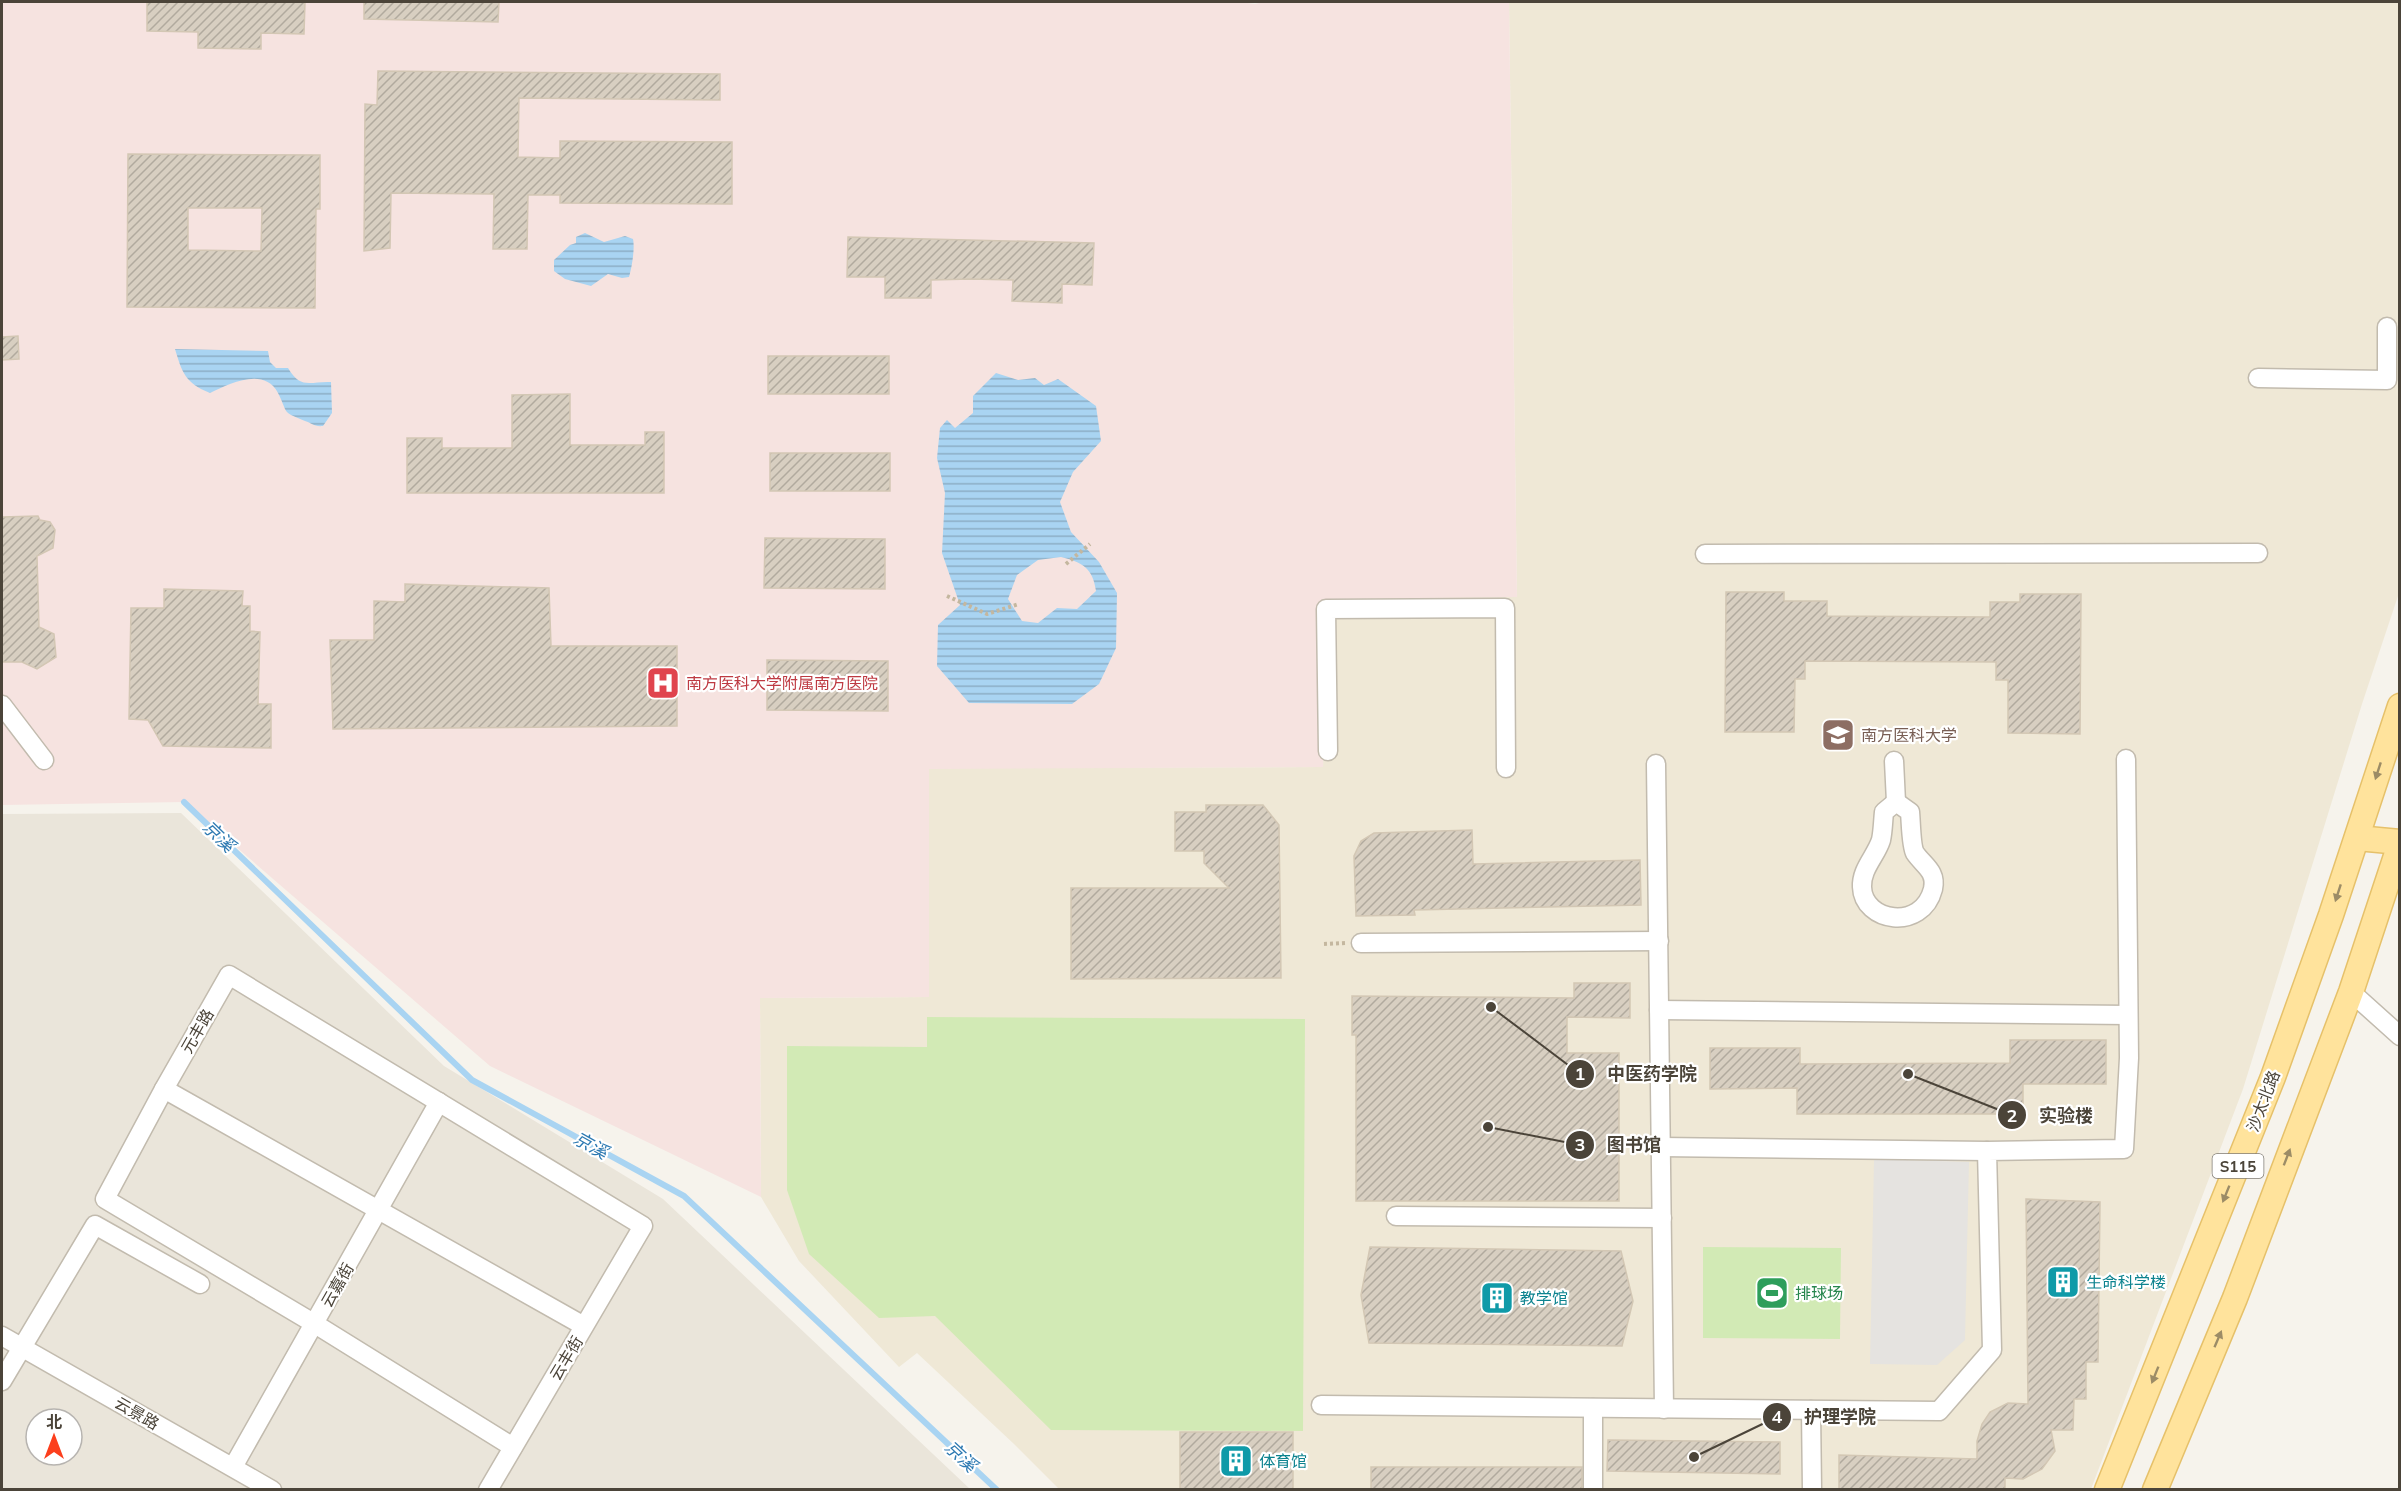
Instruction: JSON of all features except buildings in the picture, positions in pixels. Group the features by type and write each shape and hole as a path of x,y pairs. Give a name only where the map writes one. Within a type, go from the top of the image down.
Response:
{"main road":[{"name":"沙太北路","path":"2107,1490 2273,1077 2399,713"},
{"path":"2356,838 2400,843"},
{"name":"S115","path":"2155,1490 2235,1298 2351,992 2400,843"}],"street":[{"path":"2258,378 2387,380 2387,327"},
{"path":"1705,554 2258,553"},
{"path":"1328,751 1326,609 1505,609 1506,768"},
{"path":"2,705 44,760"},
{"path":"1661,1147 1988,1151 2124,1149 2129,1058 2126,759"},
{"path":"1894,761 1896,802"},
{"path":"1656,764 1664,1408"},
{"path":"1896,802 1910,812 1914,852 1929,867 1933,887 1925,906 1909,918 1884,916 1866,901 1862,887 1866,867 1874,857 1881,839 1884,812 1896,802"},
{"path":"1361,943 1659,941"},
{"name":"元丰路","path":"164,1089 229,975 644,1226"},
{"path":"2351,992 2400,1036"},
{"path":"1659,1010 2128,1015"},
{"path":"513,1447 315,1324 105,1199 164,1089 584,1326"},
{"name":"云嘉街","path":"233,1467 439,1102"},
{"path":"1321,1405 1939,1411 1992,1350 1988,1151"},
{"path":"1396,1216 1662,1218"},
{"path":"2,1381 95,1225 200,1284"},
{"name":"云丰街","path":"488,1490 644,1226"},
{"name":"云景路","path":"2,1336 272,1490"},
{"path":"1593,1408 1593,1490"},
{"path":"1812,1410 1812,1490"}],"path":[{"path":"1066,564 1090,544"},
{"path":"947,596 987,614 1019,604"}],"shaded area":[{"name":"南方医科大学附属南方医院","path":"2,2 1241,2 1255,4 1263,2 1509,2 1517,597 1327,599 1323,767 929,769 929,997 760,998 761,1197 490,1066 184,802 2,805"},
{"name":"南方医科大学","path":"1509,2 2399,2 2399,593 2362,704 2243,1089 2091,1489 1059,1489 917,1353 899,1367 799,1261 761,1197 760,998 929,997 928,768 1323,767 1327,599 1517,596"},
{"path":"181,813 444,1066 663,1199 970,1489 2,1489 2,814"},
{"path":"1874,1159 1969,1162 1965,1340 1937,1365 1870,1364"}],"green space":[{"path":"927,1017 1305,1019 1303,1431 1051,1430 935,1316 879,1318 809,1254 787,1190 787,1046 927,1047"},
{"name":"排球场","path":"1703,1247 1841,1248 1840,1339 1703,1338"}],"water":[{"path":"585,233 604,242 625,236 633,239 633,258 629,277 622,278 608,274 591,286 565,279 554,271 554,260 570,245 576,243 576,237"},
{"path":"175,349 268,351 270,362 276,368 288,368 302,382 331,382 332,413 323,426 297,418 287,412 278,393 264,380 236,382 210,393 195,385 186,376"},
{"path":"996,373 1018,380 1035,378 1044,385 1058,379 1096,406 1101,441 1073,472 1060,502 1071,532 1099,562 1117,593 1116,648 1099,684 1072,704 969,703 937,666 938,625 960,605 942,553 945,493 937,458 940,428 947,420 955,428 973,413 973,396","holes":["1061,557 1081,564 1089,571 1096,591 1077,609 1057,608 1038,623 1022,621 1008,599 1017,575 1038,560"]}],"waterway":[{"name":"京溪","path":"184,802 472,1080 684,1196 997,1490"}],"place":[{"name":"南方医科大学附属南方医院","path":"663,683"},
{"name":"南方医科大学","path":"1838,735"},
{"name":"中医药学院","path":"1491,1007"},
{"name":"实验楼","path":"1908,1074"},
{"name":"图书馆","path":"1488,1127"},
{"name":"生命科学楼","path":"2063,1282"},
{"name":"排球场","path":"1772,1293"},
{"name":"教学馆","path":"1497,1298"},
{"name":"护理学院","path":"1694,1457"},
{"name":"体育馆","path":"1236,1461"}]}
